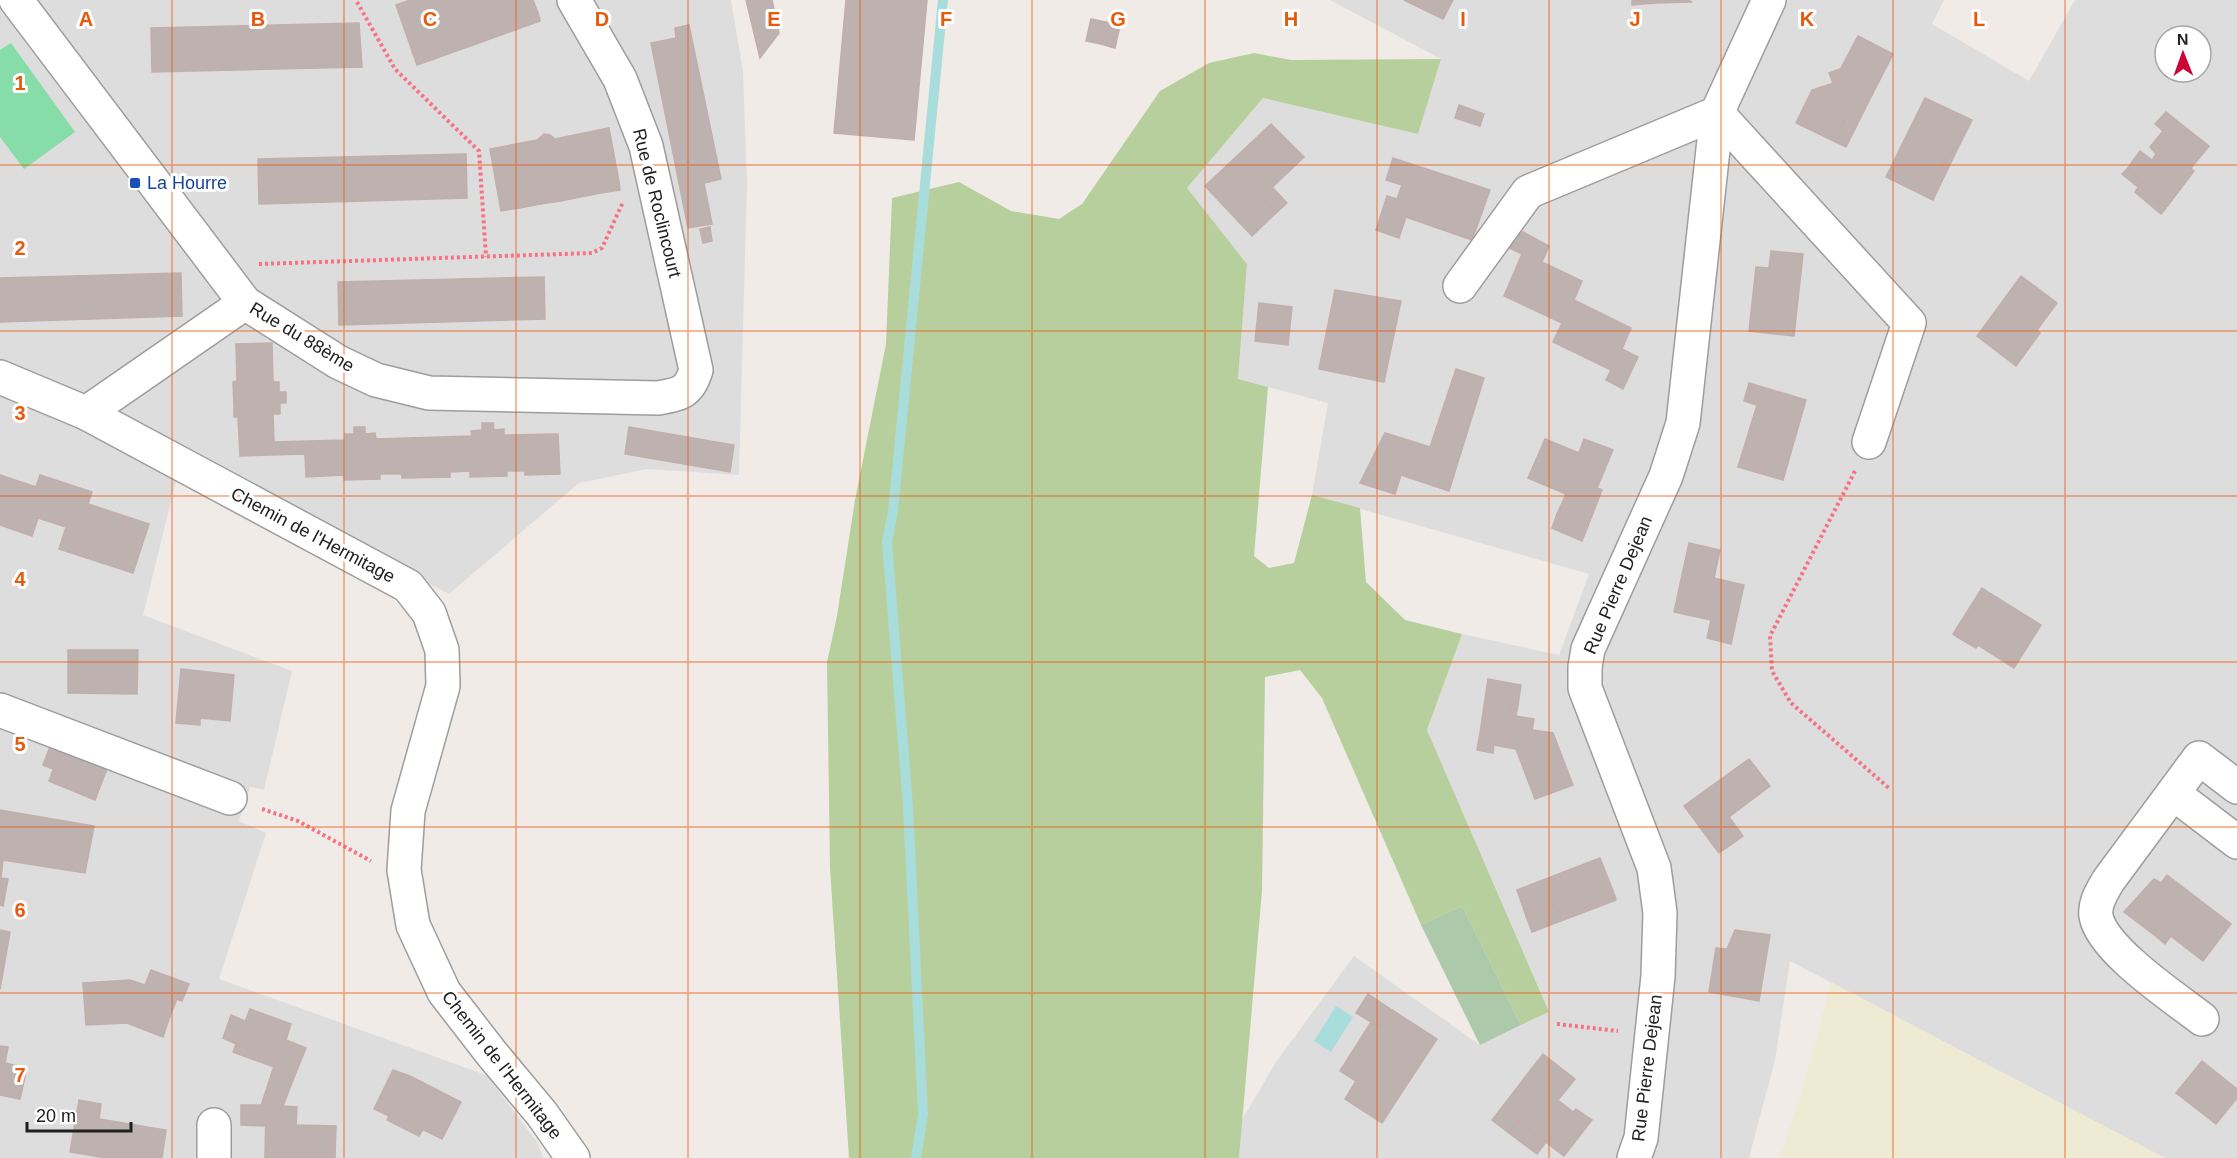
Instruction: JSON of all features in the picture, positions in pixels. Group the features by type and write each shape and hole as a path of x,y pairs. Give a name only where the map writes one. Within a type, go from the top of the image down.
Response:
{"street":[{"name":"Rue du 88ème","path":"16,0 245,303 338,362 376,380 429,393 658,399 681,393 693,382"},
{"name":"Rue de Roclincourt","path":"574,0 620,79 646,146 696,370 693,382"},
{"name":"Rue Pierre Dejean","path":"1634,1158 1641,1138 1652,1035 1658,976 1660,913 1654,868 1620,786 1585,688 1585,666 1588,649 1666,476 1683,423 1717,113 1769,0"},
{"path":"1461,285 1528,192 1717,113 1909,323 1869,442"},
{"path":"86,413 245,303"},
{"name":"Chemin de l'Hermitage","path":"0,377 86,413 408,586 429,613 442,650 443,686 408,811 404,870 413,925 444,993 542,1114 573,1158"},
{"path":"5,712 230,798"},
{"path":"2202,1019 2150,979 2119,952 2103,934 2096,915 2098,899 2108,881 2199,758 2237,787"},
{"path":"2174,794 2237,842"},
{"path":"214,1125 214,1158"}],"path":[{"path":"358,1 395,69 479,151 486,256"},
{"path":"217,266 592,253 602,248 626,195"},
{"path":"1869,442 1770,636 1769,651 1772,671 1791,703 1890,789"},
{"path":"230,798 298,821 373,862 404,870"},
{"path":"1557,1024 1652,1035"}],"shaded area":[{"path":"0,0 731,0 743,71 747,183 739,475 647,469 579,483 449,594 183,453 143,615 292,671 264,790 250,787 239,821 266,833 219,979 486,1075 538,1143 543,1158 0,1158"},
{"path":"1330,0 1944,0 1932,24 2029,81 2075,0 2237,0 2237,1158 2165,1158 1790,961 1775,1060 1749,1158 1239,1158 1242,1120 1276,1062 1354,956 1480,1045 1549,1012 1427,730 1462,634 1559,655 1589,574 1312,495 1328,403 1238,379 1247,264 1187,188 1263,98 1418,134 1441,59"},
{"path":"1831,982 2165,1158 1780,1158 1810,1062"}],"green space":[{"path":"11,43 75,132 24,169 0,137 0,50"},
{"path":"1254,53 1291,60 1441,59 1418,134 1263,98 1187,188 1247,264 1238,379 1268,387 1254,556 1269,568 1294,563 1312,495 1360,508 1366,582 1405,620 1462,634 1427,730 1549,1012 1521,1025 1462,906 1421,925 1322,698 1300,670 1265,677 1262,891 1239,1158 849,1158 830,868 827,662 837,616 855,500 886,344 892,198 959,182 1011,211 1059,219 1082,204 1160,91 1209,63"},
{"path":"1462,906 1521,1025 1480,1045 1421,925"}],"water":[{"path":"1336,1006 1353,1017 1331,1052 1314,1041"}],"building":[{"path":"410,0 533,0 538,13 512,22 515,30 476,44 473,36 431,51 434,59 417,65 396,5"},
{"path":"746,0 772,0 779,33 760,58"},
{"path":"846,0 927,0 914,140 834,133"},
{"path":"1404,0 1453,0 1443,19"},
{"path":"1632,0 1656,0 1655,3 1632,5"},
{"path":"1656,0 1688,0 1692,2 1655,3"},
{"path":"538,13 540,21 515,30 512,22"},
{"path":"1091,19 1106,22 1101,44 1086,41"},
{"path":"1106,22 1117,25 1111,47 1101,44"},
{"path":"359,23 362,67 152,72 151,28"},
{"path":"689,25 721,179 704,183 712,224 688,228 651,43 676,38 675,28"},
{"path":"1117,25 1120,26 1115,48 1111,47"},
{"path":"473,36 476,44 456,51 453,43"},
{"path":"1858,36 1893,54 1872,95 1867,93 1854,119 1847,115 1837,135 1806,118 1821,87 1844,80 1840,70"},
{"path":"453,43 456,51 434,59 431,51"},
{"path":"1840,69 1844,80 1833,83 1829,73"},
{"path":"1821,87 1806,118 1837,135 1847,115 1854,119 1867,93 1872,95 1846,147 1796,123 1812,90"},
{"path":"1925,98 1972,120 1955,154 1950,151 1933,185 1892,165"},
{"path":"1459,105 1484,114 1480,126 1455,118"},
{"path":"2166,112 2209,146 2191,168 2194,171 2166,208 2139,186 2142,182 2127,169 2140,151 2152,160 2156,154 2150,147 2163,131 2155,124"},
{"path":"1271,124 1304,157 1262,197 1276,213 1252,236 1205,186"},
{"path":"609,128 619,182 599,185 601,193 560,201 559,193 518,200 519,208 501,211 490,149 537,140 544,134 555,139"},
{"path":"1950,151 1955,154 1933,200 1886,177 1892,165 1933,185"},
{"path":"466,154 467,198 259,204 258,159"},
{"path":"1393,158 1490,190 1472,240 1406,217 1399,238 1376,230 1387,196 1397,199 1402,185 1386,180"},
{"path":"2127,169 2142,182 2138,187 2122,174"},
{"path":"619,182 620,190 601,193 599,185"},
{"path":"2139,186 2166,208 2161,214 2135,192"},
{"path":"1272,187 1287,203 1276,213 1262,197"},
{"path":"559,193 560,201 541,204 540,196"},
{"path":"540,196 541,204 519,208 518,200"},
{"path":"710,227 712,241 703,243 700,229"},
{"path":"1523,232 1549,246 1542,262 1582,281 1574,300 1631,328 1622,349 1638,357 1623,389 1606,380 1611,370 1553,342 1562,323 1504,296 1522,254 1503,245"},
{"path":"1771,251 1803,254 1794,336 1749,331 1756,267 1769,268"},
{"path":"181,273 182,316 0,322 0,278"},
{"path":"2021,276 2057,303 2037,330 2040,333 2016,366 1977,336"},
{"path":"544,277 545,319 339,325 338,282"},
{"path":"1335,290 1401,301 1384,382 1319,369"},
{"path":"1259,303 1292,307 1288,345 1255,341"},
{"path":"272,343 273,382 279,382 279,392 286,392 286,403 280,403 280,414 273,414 274,442 345,440 345,434 354,434 354,427 365,427 365,434 375,433 376,439 472,436 471,431 482,430 482,423 493,423 494,430 504,429 504,435 558,434 560,474 525,475 525,471 507,471 507,476 470,477 470,471 450,472 450,477 402,478 402,474 380,474 380,479 344,480 344,475 306,477 305,454 240,456 238,417 234,417 233,382 237,381 236,344"},
{"path":"1456,369 1484,378 1449,491 1401,475 1395,494 1360,483 1385,433 1430,447"},
{"path":"1749,383 1806,400 1783,480 1738,467 1757,405 1744,401"},
{"path":"629,427 734,445 730,472 625,454"},
{"path":"1545,439 1579,453 1584,439 1613,450 1597,488 1602,490 1588,526 1557,514 1566,494 1528,478"},
{"path":"0,475 36,487 40,475 92,492 88,504 149,524 133,573 59,549 66,527 38,518 32,536 0,525"},
{"path":"1557,514 1588,526 1582,541 1552,528"},
{"path":"1689,543 1720,550 1714,578 1744,585 1731,644 1707,638 1711,620 1674,612"},
{"path":"1982,588 1991,594 1983,608 1977,604 1957,637 1953,634"},
{"path":"1991,594 2041,625 2014,668 1978,645 1976,648 1957,637 1977,604 1983,608"},
{"path":"68,650 138,650 137,694 68,693"},
{"path":"181,669 234,675 230,721 200,718 200,725 176,723"},
{"path":"1488,679 1521,685 1518,705 1512,703 1510,715 1534,719 1532,730 1553,733 1573,785 1535,799 1516,749 1493,745 1495,735 1480,733"},
{"path":"1512,703 1518,705 1516,716 1510,715"},
{"path":"1480,733 1495,735 1493,753 1477,750"},
{"path":"51,744 61,748 53,769 43,765"},
{"path":"61,748 108,766 95,800 49,781"},
{"path":"1749,759 1770,786 1729,817 1743,836 1719,853 1684,806"},
{"path":"0,810 94,826 85,873 3,860 1,878 8,879 3,906 0,905"},
{"path":"1600,858 1615,896 1561,917 1556,905 1526,916 1517,890"},
{"path":"2167,875 2231,924 2203,961 2159,927 2153,934 2124,912 2154,879 2161,883"},
{"path":"1615,896 1616,900 1532,932 1526,916 1556,905 1561,917"},
{"path":"2159,927 2171,936 2165,944 2153,934"},
{"path":"0,930 10,932 0,989"},
{"path":"1735,930 1770,935 1759,1001 1709,992 1716,948 1727,949"},
{"path":"151,970 189,984 182,1001 166,995 160,1012 170,1016 163,1037 127,1023 86,1025 83,983 130,980 145,985"},
{"path":"1368,994 1392,1010 1381,1028 1356,1013"},
{"path":"166,995 177,999 170,1016 160,1012"},
{"path":"250,1009 291,1024 286,1040 306,1048 293,1080 272,1072 277,1059 236,1044"},
{"path":"1392,1010 1437,1039 1412,1077 1407,1074 1399,1086 1404,1089 1382,1123 1345,1099 1356,1081 1340,1071 1371,1022 1381,1028"},
{"path":"231,1015 245,1021 236,1044 223,1038"},
{"path":"236,1044 277,1059 274,1067 233,1052"},
{"path":"0,1046 8,1047 5,1063 27,1068 20,1099 0,1095"},
{"path":"1543,1054 1575,1079 1558,1100 1573,1112 1576,1109 1592,1120 1564,1156 1518,1121 1509,1133 1492,1120"},
{"path":"2202,1061 2237,1089 2237,1098 2216,1124 2176,1093"},
{"path":"393,1070 410,1076 461,1102 442,1139 390,1113 389,1116 374,1109"},
{"path":"272,1072 293,1080 283,1106 261,1106"},
{"path":"1407,1074 1412,1077 1404,1089 1399,1086"},
{"path":"79,1100 101,1104 99,1119 166,1130 162,1158 106,1158 70,1152"},
{"path":"241,1105 266,1105 265,1126 241,1125"},
{"path":"266,1105 297,1107 296,1125 336,1126 335,1158 265,1158"},
{"path":"390,1113 423,1129 419,1136 387,1120"},
{"path":"1518,1121 1546,1142 1537,1154 1509,1133"}],"waterway":[{"path":"916,1158 923,1114 908,807 887,542 893,511 943,0"}],"place":[{"name":"La Hourre","path":"135,183"}]}
